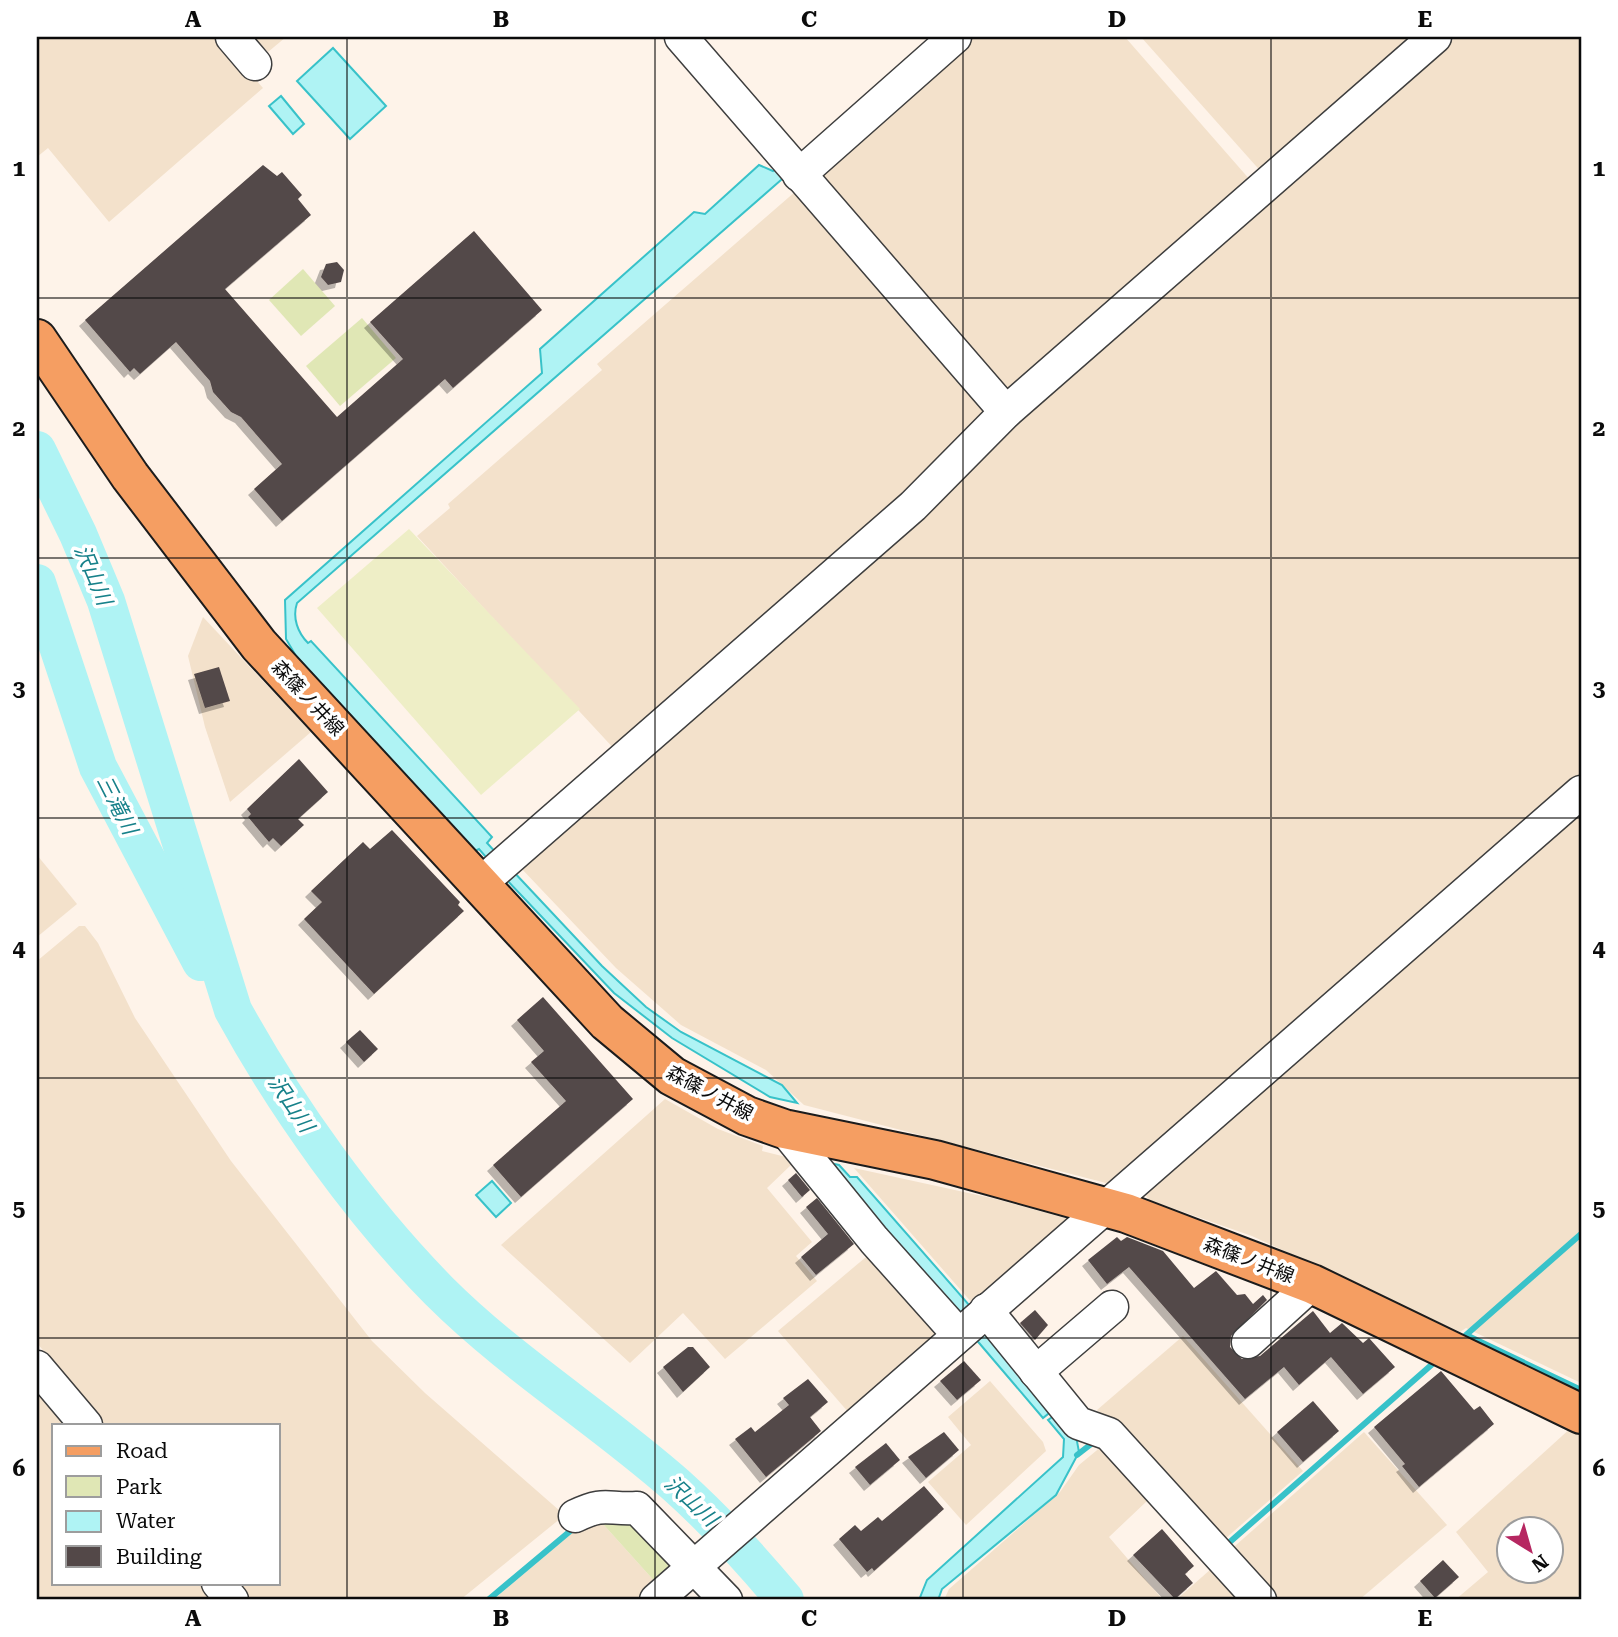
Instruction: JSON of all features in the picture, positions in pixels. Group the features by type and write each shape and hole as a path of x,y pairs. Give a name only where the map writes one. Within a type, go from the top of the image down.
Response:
{"main road":[{"name":"森篠ノ井線","path":"37,339 130,476 259,645 607,1022 673,1076 747,1116 784,1129 935,1160 1108,1207 1312,1284 1581,1414"}],"street":[{"path":"232,37 255,64"},
{"path":"681,37 1006,412"},
{"path":"799,175 955,37"},
{"path":"481,883 913,506 1006,412 1435,37"},
{"path":"656,1600 1581,792"},
{"path":"784,1129 874,1240 1036,1372 1078,1423 1109,1434 1260,1600"},
{"path":"1248,1342 1312,1284"},
{"path":"1036,1372 1112,1307"},
{"path":"37,1367 85,1424"},
{"path":"575,1516 610,1504 624,1509 637,1508 726,1600"},
{"path":"219,1584 232,1600"}],"shaded area":[{"path":"37,37 218,37 263,88 109,222 48,148 37,157"},
{"path":"254,37 286,37 268,52"},
{"path":"966,37 1125,37 1251,181 1013,393 1002,394 811,178"},
{"path":"1141,37 1422,37 1264,175"},
{"path":"1456,37 1581,37 1581,779 1125,1178 1106,1183 804,1105 766,1070 681,1025 616,968 520,867 1019,420"},
{"path":"796,191 989,404 990,418 617,752 417,536 450,508 448,504 602,370 597,364"},
{"path":"203,617 311,732 230,802 205,727 188,656"},
{"path":"1581,813 1581,1383 1466,1328 1460,1332 1252,1236 1149,1200 1145,1194"},
{"path":"37,855 77,904 37,937"},
{"path":"79,926 85,926 98,943 135,1018 231,1161 372,1341 425,1393 560,1511 561,1518 460,1600 251,1600 237,1584 280,1584 280,1424 104,1424 37,1343 37,961"},
{"path":"665,1099 718,1129 763,1146 762,1151 786,1157 792,1164 767,1188 812,1242 796,1256 817,1281 725,1359 683,1313 630,1363 501,1245"},
{"path":"854,1168 996,1199 1072,1220 973,1304"},
{"path":"872,1252 941,1325 938,1337 849,1413 778,1331"},
{"path":"1183,1336 1303,1471 1218,1545 1097,1410"},
{"path":"37,1379 74,1424 52,1424 52,1584 207,1584 221,1600 37,1600"},
{"path":"990,1381 1043,1442 1046,1451 966,1525 928,1482 971,1445 948,1417"},
{"path":"1573,1426 1581,1430 1581,1593 1573,1600 1455,1600 1488,1572 1456,1532"},
{"path":"1364,1432 1447,1525 1359,1600 1269,1600 1227,1553"},
{"path":"1102,1446 1147,1501 1109,1537 1163,1600 944,1600 949,1589 1060,1492 1079,1465"},
{"path":"594,1514 657,1584 638,1600 493,1600"},
{"path":"1211,1569 1238,1600 1176,1600"}],"green space":[{"path":"303,269 335,306 301,336 269,300"},
{"path":"362,318 396,358 340,406 306,366"},
{"path":"409,529 580,709 481,795 317,608"},
{"path":"619,1511 677,1564 657,1584 594,1514"}],"water":[{"path":"333,48 386,106 350,139 297,81"},
{"path":"281,96 304,124 293,134 269,106"},
{"path":"759,165 773,171 781,165 789,173 297,603 296,620 304,639 308,643 311,641 492,837 487,843 500,857 492,864 479,849 475,851 296,656 286,639 285,600 542,373 540,349 694,212 705,214"},
{"path":"511,869 602,966 646,1007 681,1032 782,1085 797,1103 770,1097 672,1038 614,993 503,876"},
{"path":"816,1160 839,1165 850,1177 857,1177 970,1306 955,1318"},
{"path":"492,1181 511,1203 496,1217 476,1195"},
{"path":"989,1324 1059,1405 1043,1418 974,1337"},
{"path":"1064,1409 1074,1425 1079,1452 1056,1495 942,1589 938,1600 919,1600 927,1580 1063,1457 1064,1439 1048,1420"}],"building":[{"path":"263,165 277,176 282,172 302,195 298,199 311,215 225,289 337,417 403,359 370,322 474,231 542,310 453,388 445,379 282,521 254,489 282,464 241,417 231,412 213,392 210,381 176,342 140,374 134,368 130,372 85,320"},
{"path":"337,262 344,270 341,282 328,285 321,277 326,264"},
{"path":"219,667 230,701 205,708 194,674"},
{"path":"299,759 328,792 298,819 304,825 281,846 273,838 269,842 248,817 251,814 247,809"},
{"path":"392,830 460,902 458,905 464,911 374,994 304,919 322,902 311,891 363,842 370,849"},
{"path":"543,997 633,1099 521,1197 493,1165 566,1101 531,1062 544,1051 517,1020"},
{"path":"360,1030 378,1049 364,1062 346,1042"},
{"path":"796,1173 810,1190 802,1197 788,1180"},
{"path":"817,1198 854,1244 816,1275 801,1257 828,1234 806,1207"},
{"path":"1117,1237 1121,1241 1127,1237 1163,1251 1194,1288 1216,1271 1237,1295 1245,1294 1253,1304 1263,1295 1267,1300 1231,1336 1230,1347 1242,1359 1260,1356 1313,1311 1330,1333 1342,1323 1363,1343 1369,1338 1395,1367 1363,1394 1331,1357 1299,1385 1284,1367 1245,1399 1129,1267 1107,1284 1088,1260"},
{"path":"1035,1310 1048,1325 1035,1340 1020,1323"},
{"path":"688,1347 693,1347 710,1367 683,1392 663,1367"},
{"path":"964,1361 981,1380 957,1400 940,1381"},
{"path":"1441,1371 1474,1410 1480,1406 1494,1424 1419,1487 1402,1466 1405,1464 1374,1427"},
{"path":"808,1379 828,1402 810,1417 821,1431 766,1477 735,1439 751,1427 755,1432 789,1405 783,1398"},
{"path":"1313,1401 1339,1431 1303,1462 1277,1432"},
{"path":"944,1432 959,1450 926,1478 908,1457"},
{"path":"886,1443 900,1460 870,1485 855,1467"},
{"path":"924,1486 944,1509 874,1571 872,1568 867,1572 839,1539 855,1525 861,1531 878,1517 882,1521"},
{"path":"1162,1529 1194,1566 1185,1574 1193,1583 1175,1599 1133,1555"},
{"path":"1443,1560 1459,1577 1435,1598 1420,1581"}],"waterway":[{"name":"沢山川","path":"37,450 78,534 106,601 233,1010 301,1121 381,1227 439,1291 496,1342 676,1485 733,1541 785,1600"},
{"name":"三滝川","path":"37,583 98,767 201,962"},
{"path":"1581,1234 1466,1335 1581,1390"},
{"path":"1223,1548 1437,1360"},
{"path":"1077,1455 1095,1441"},
{"path":"488,1600 575,1527"}]}
